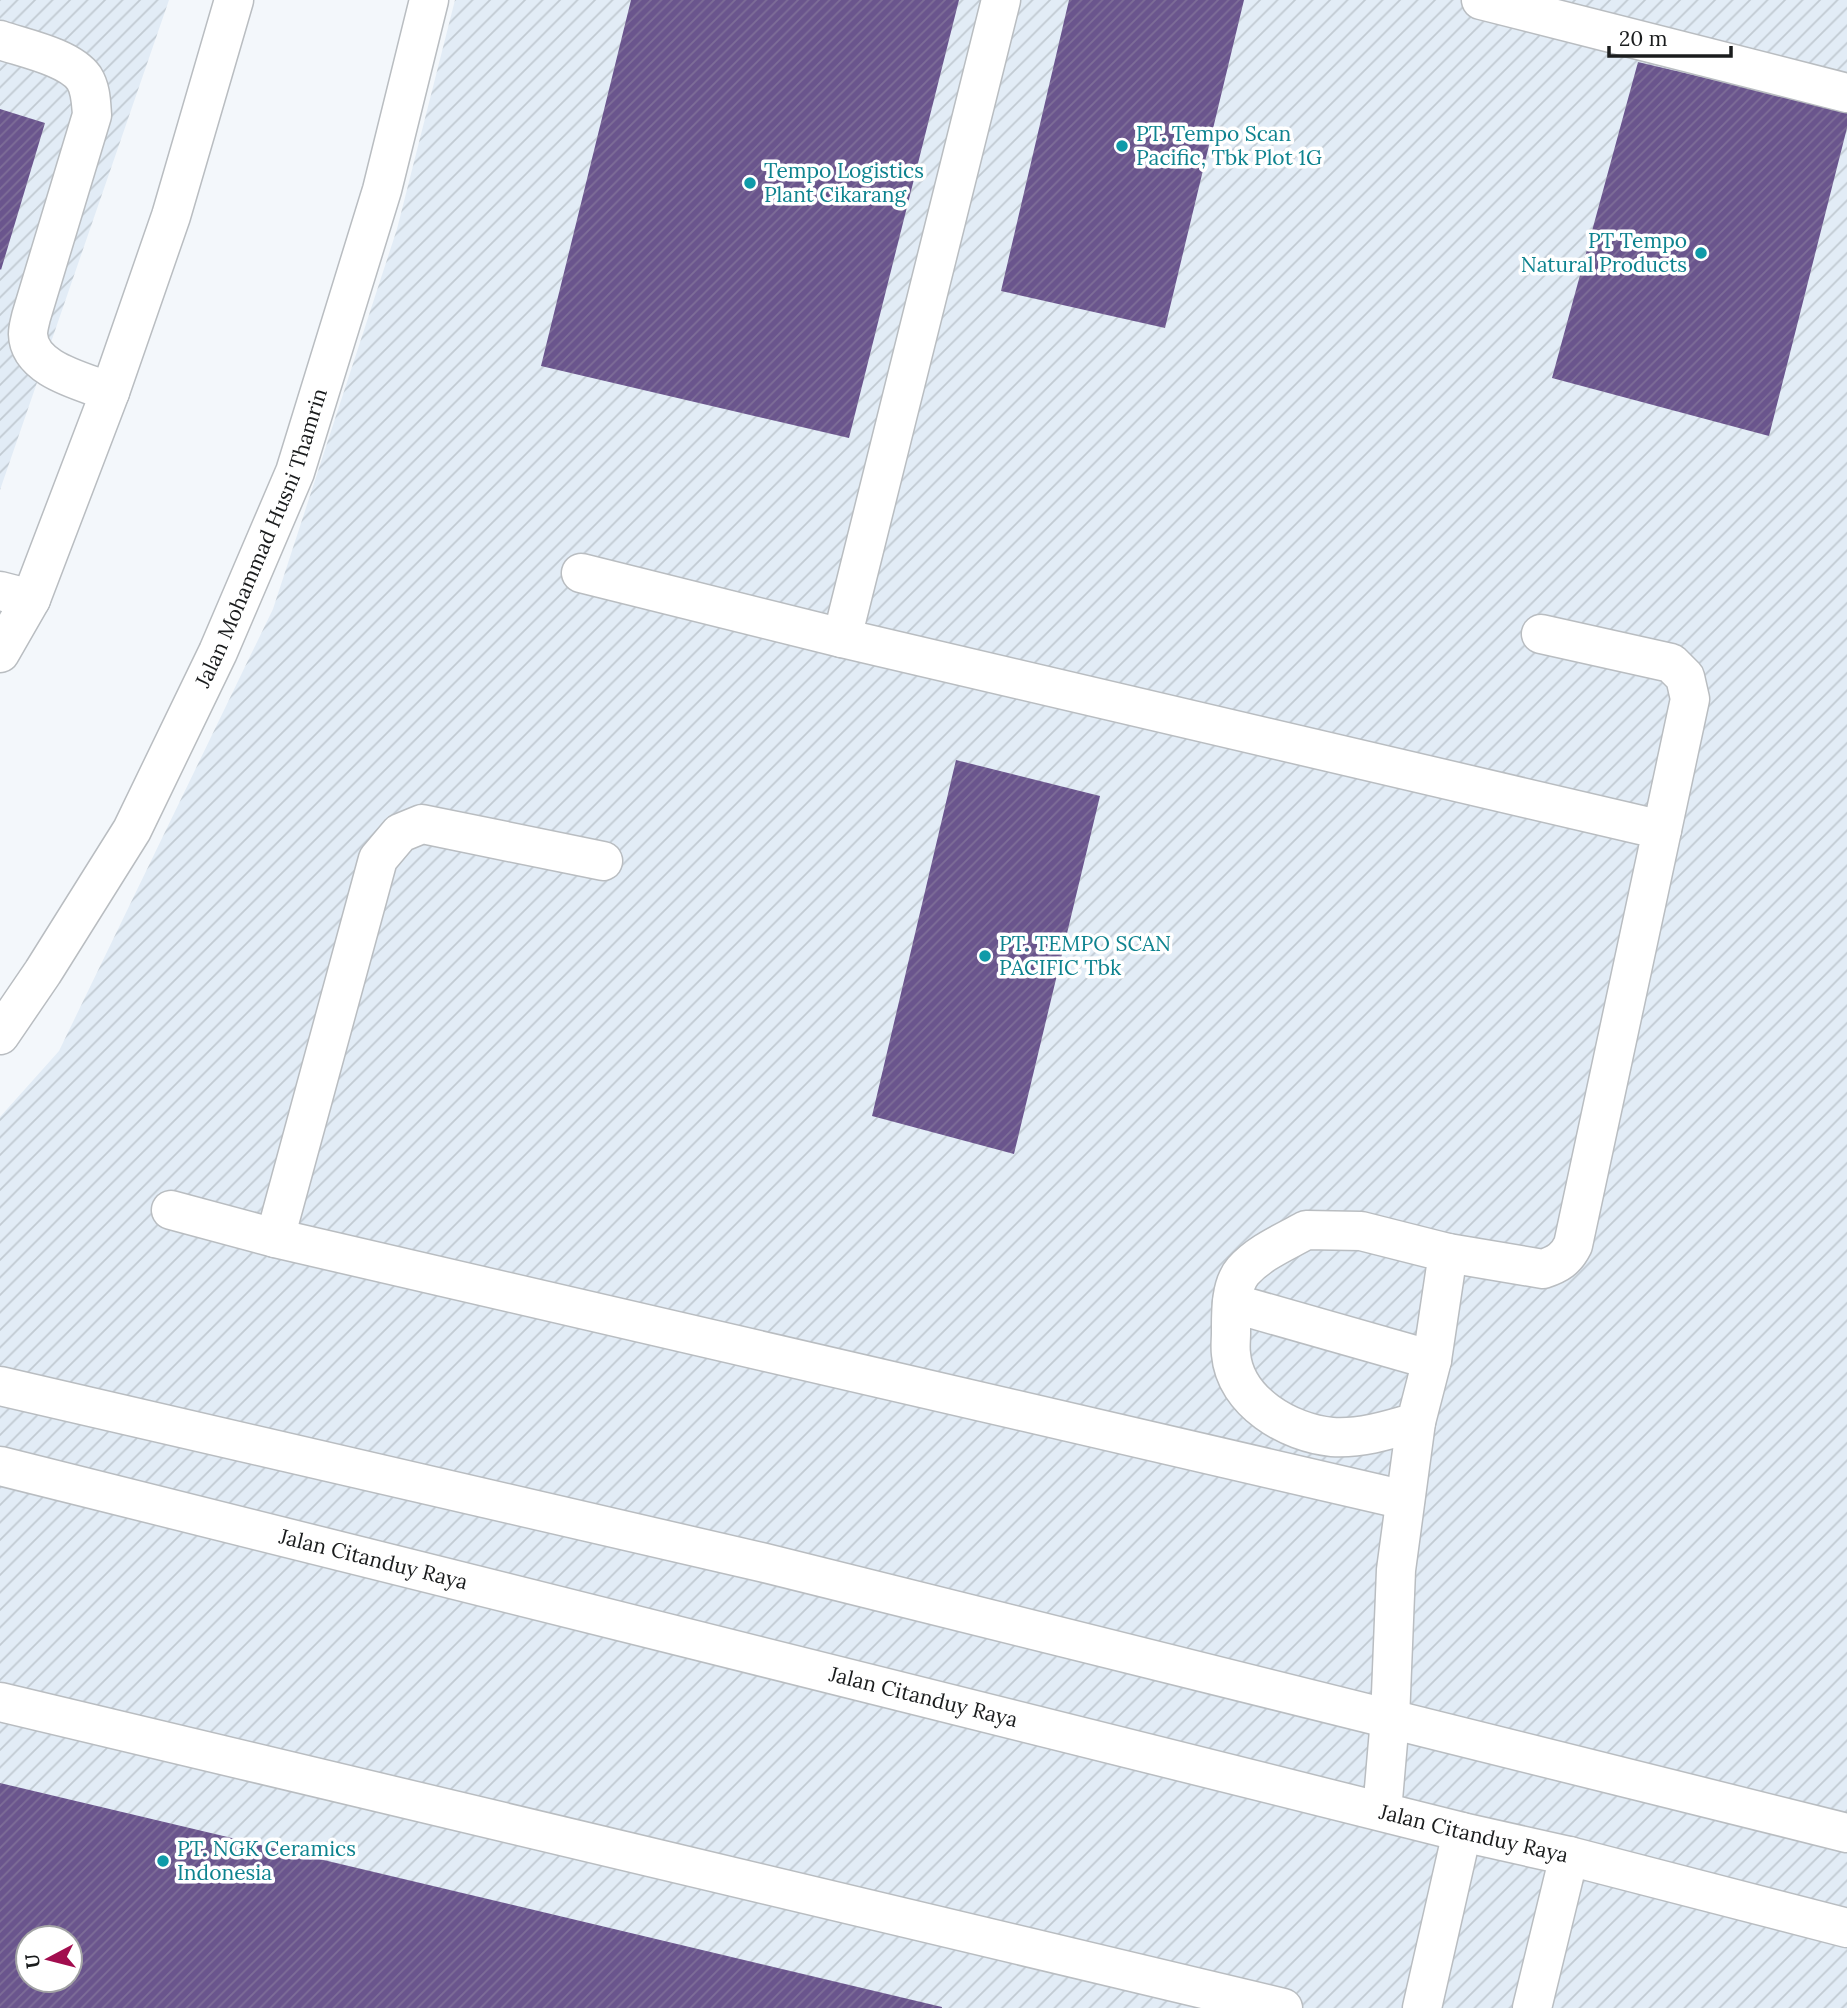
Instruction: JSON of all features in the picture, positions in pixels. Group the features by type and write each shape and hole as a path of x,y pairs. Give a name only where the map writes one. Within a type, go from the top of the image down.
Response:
{"street":[{"path":"0,653 16,595 110,392 171,216 234,0"},
{"name":"Jalan Mohammad Husni Thamrin","path":"0,1035 132,830 218,652 295,472 382,190 429,0"},
{"path":"842,638 1001,0"},
{"path":"1481,0 1847,93"},
{"path":"0,40 60,60 85,80 89,89 92,115 30,317 28,334 38,359 56,370 110,392"},
{"path":"581,573 842,638 1662,830"},
{"path":"1416,1422 1365,1435 1334,1437 1304,1432 1276,1418 1257,1404 1240,1381 1231,1357 1232,1303 1241,1273 1259,1256 1306,1230 1361,1231 1448,1253 1543,1269 1567,1257 1573,1245 1690,699 1685,677 1671,663 1541,634"},
{"path":"275,1238 378,859 385,850 400,833 422,824 603,861"},
{"path":"171,1210 275,1238 1405,1500"},
{"path":"1381,1811 1390,1719 1395,1570 1416,1422 1432,1360 1448,1253"},
{"path":"1232,1303 1432,1360"},
{"path":"0,1386 765,1563 1847,1833"},
{"name":"Jalan Citanduy Raya","path":"0,1466 1462,1832 1569,1856 1847,1928"},
{"path":"0,1703 1283,2008"},
{"path":"1422,2008 1462,1832"},
{"path":"1532,2008 1569,1856"}],"shaded area":[{"path":"0,0 169,0 0,490"},
{"path":"455,0 1847,0 1847,2008 0,2008 0,1117 59,1051 273,609 397,229"}],"building":[{"name":"Tempo Logistics Plant Cikarang","path":"631,0 959,0 849,438 541,366"},
{"name":"PT. Tempo Scan Pacific, Tbk Plot 1G","path":"1069,0 1244,0 1165,328 1001,291"},
{"name":"PT Tempo Natural Products","path":"1638,62 1847,111 1847,128 1769,436 1552,378"},
{"path":"0,109 45,123 1,270 0,269"},
{"name":"PT. TEMPO SCAN PACIFIC Tbk","path":"956,760 1100,796 1014,1154 872,1116"},
{"name":"PT. NGK Ceramics Indonesia","path":"0,1783 942,2007 0,2008"}],"place":[{"name":"PT. Tempo Scan Pacific, Tbk Plot 1G","path":"1122,146"},
{"name":"Tempo Logistics Plant Cikarang","path":"750,183"},
{"name":"PT Tempo Natural Products","path":"1701,253"},
{"name":"PT. TEMPO SCAN PACIFIC Tbk","path":"985,956"},
{"name":"PT. NGK Ceramics Indonesia","path":"163,1861"}]}
